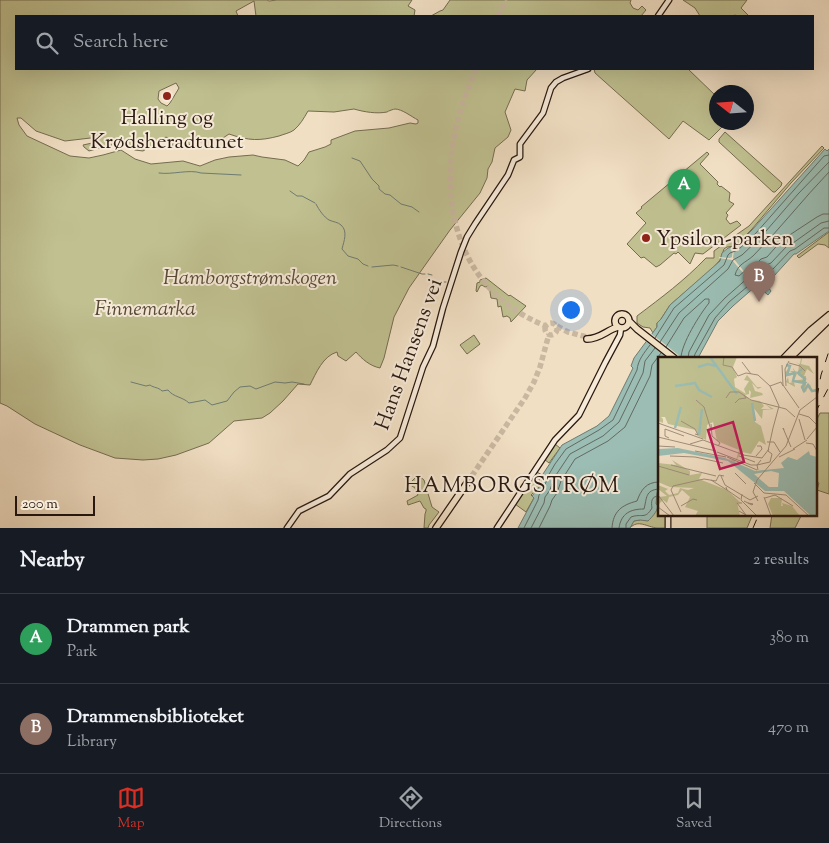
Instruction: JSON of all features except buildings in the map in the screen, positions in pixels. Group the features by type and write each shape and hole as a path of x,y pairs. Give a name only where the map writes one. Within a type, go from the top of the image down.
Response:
{"main road":[{"path":"659,15 669,0"},
{"name":"Hans Hansens vei","path":"287,528 299,511 329,496 350,474 387,450 400,438 432,346 442,308 461,252 475,224 508,176 514,160 520,157 520,144 543,113 551,88 563,78 585,70"},
{"path":"785,357 811,330 829,315"},
{"path":"791,357 829,320"},
{"path":"497,528 555,440 579,415 620,335 622,325"},
{"path":"587,338 598,337 622,325 645,337 673,357"},
{"path":"645,337 669,357"},
{"path":"435,528 467,483"}],"green space":[{"name":"Finnemarka","path":"0,0 412,0 408,6 415,10 414,15 256,15 254,1 236,11 238,15 15,15 15,70 536,70 527,80 525,91 515,89 505,112 511,130 508,137 495,148 487,178 480,193 450,230 409,288 394,317 380,368 367,362 356,352 346,361 338,356 337,352 332,354 317,370 310,385 298,384 283,401 262,418 234,421 209,443 176,455 158,459 115,458 80,445 35,424 0,403","holes":["176,83 179,88 167,106 158,99 159,91","354,109 379,113 398,109 418,120 418,123 355,131 331,140 331,144 325,147 309,152 298,166 285,160 253,155 229,157 200,166 183,161 151,164 135,159 121,150 89,158 70,156 27,136 19,125 17,118 21,118 36,131 65,141 99,137 97,142 83,145 89,151 110,145 123,144 135,150 143,151 166,137 171,140 173,147 183,147 193,143 223,138 229,134 249,139 272,138 294,130 308,111 334,112"]},
{"path":"450,0 631,0 630,3 633,8 638,10 642,6 646,10 642,15 433,15 443,10"},
{"path":"683,0 747,0 741,8 748,15 699,15 695,8"},
{"path":"594,70 689,70 709,89 709,130 719,130 709,140 683,121 669,139 595,73"},
{"path":"725,132 782,183 775,192 719,142 719,139"},
{"path":"822,146 824,148 752,229 735,246 724,249 720,260 713,268 670,305 657,323 653,333 650,328 643,327 637,323 637,316 681,281 706,258 714,258 714,251 729,240 735,241 736,235 749,226"},
{"path":"707,152 709,154 700,164 718,182 717,184 720,187 730,193 729,201 734,204 726,213 728,215 726,219 730,224 737,221 741,225 703,254 695,253 690,264 678,252 656,267 644,257 641,258 627,244 646,223 636,213"},
{"path":"829,232 829,248 818,244 799,258 797,256"},
{"path":"486,278 509,296 526,306 511,322 507,316 503,317 501,306 498,307 497,299 491,298 489,286 485,287 482,285 476,291 477,283"},
{"path":"474,335 480,344 467,354 460,345"},
{"path":"820,413 829,413 829,494 817,490 819,483 816,482 817,419"},
{"path":"555,444 560,448 549,463 544,459"},
{"path":"537,472 542,475 538,483 540,486 531,495 534,498 526,512 515,504"},
{"path":"418,475 424,480 432,507 439,512 428,528 424,528 426,509 420,501 408,505 407,501 418,495 415,488 409,484"},
{"path":"658,490 658,516 666,516 666,528 636,524 630,528 633,521 640,520 656,504"},
{"path":"707,516 752,516 747,528 707,528"},
{"path":"772,516 801,516 795,528 770,528"}],"water":[{"path":"825,149 827,151 829,149 829,231 794,254 774,276 772,275 765,283 771,291 768,295 757,285 733,306 718,321 699,357 658,357 658,490 656,504 658,506 653,516 648,521 634,521 630,528 518,528 534,498 532,496 540,486 543,474 562,445 597,426 609,416 633,368 631,366 634,358 657,327 657,323 670,305 720,261 722,253 728,248 736,246"}],"pier":[{"path":"735,244 733,258 755,287 732,260 719,258 732,257 733,245"},
{"path":"650,333 681,357 667,357 644,340"}],"waterway":[{"path":"352,158 360,161 379,186 379,189 385,194 419,212"},
{"path":"159,173 196,172 241,175"},
{"path":"290,191 315,203"},
{"path":"316,204 327,219 343,227 345,236 342,249 348,256 358,259 368,266"},
{"path":"372,267 398,266"},
{"path":"401,267 425,274"},
{"path":"428,274 432,275"},
{"path":"131,382 146,386 150,385 162,391 168,390 189,403 205,400 212,405 227,401 240,387 250,386 256,389 275,382 304,384"}],"tunnel":[{"path":"498,15 506,0"},
{"path":"476,70 460,111 454,138 451,197 456,225 465,250 478,274 496,295 519,312 546,326"},
{"path":"551,323 557,329 551,335 545,329 551,323"},
{"path":"557,326 568,332 587,337"},
{"path":"467,483 534,382 549,334"}],"railway":[{"path":"817,397 821,375 829,351"},
{"path":"816,411 829,387"},
{"path":"753,528 758,516"}],"place":[{"name":"Halling og Krødsheradtunet","path":"167,96"},
{"name":"Drammen park","path":"684,210"},
{"name":"Ypsilon-parken","path":"646,238"},
{"name":"Drammensbiblioteket","path":"759,302"}],"district":[{"name":"HAMBORGSTRØM","path":"512,484"}],"park label":[{"name":"Hamborgstrømskogen","path":"250,277"}]}
